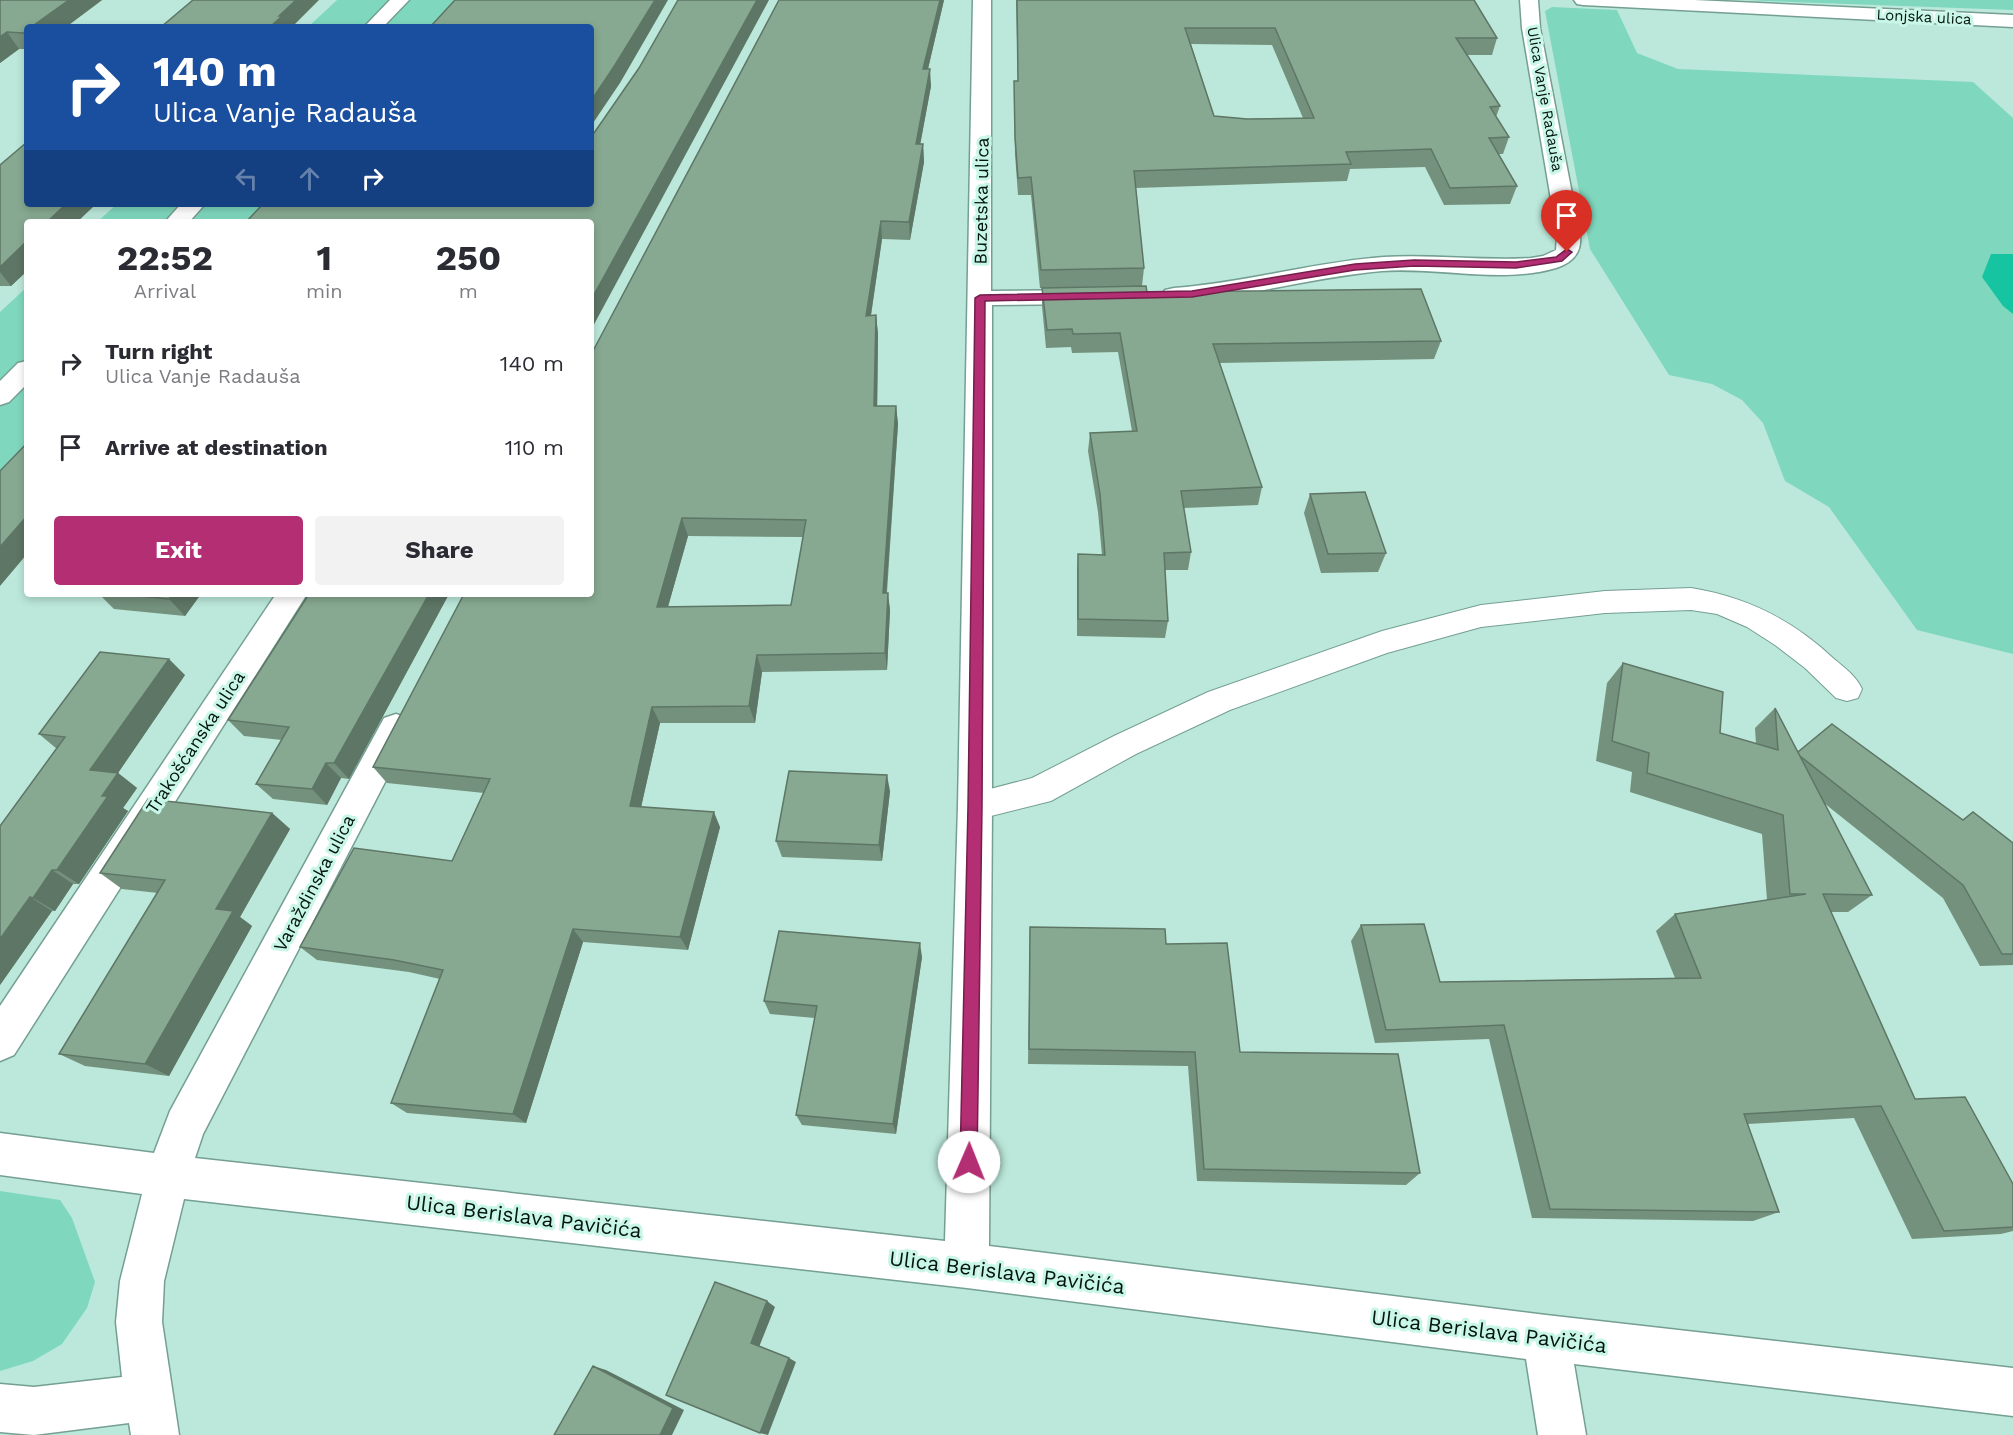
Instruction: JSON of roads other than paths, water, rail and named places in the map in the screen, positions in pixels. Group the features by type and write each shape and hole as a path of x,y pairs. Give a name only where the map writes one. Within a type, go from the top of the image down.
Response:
{"street":[{"path":"376,24 400,0"},
{"name":"Buzetska ulica","path":"967,1266 975,806 982,0"},
{"name":"Ulica Vanje Radauša","path":"1158,295 1218,292 1355,267 1414,263 1506,266 1559,259 1567,252 1570,245 1531,28 1529,0"},
{"name":"Lonjska ulica","path":"1583,0 2013,21"},
{"path":"179,219 191,207"},
{"path":"980,298 1113,297"},
{"path":"0,396 24,372"},
{"name":"Trakošćanska ulica","path":"0,1041 290,597"},
{"name":"Varaždinska ulica","path":"151,1416 139,1322 142,1281 168,1175 185,1126 412,698"},
{"name":"Ulica Berislava Pavičića","path":"0,1154 967,1266 1546,1338 2013,1392"},
{"path":"1546,1338 1562,1435"},
{"path":"0,1408 151,1416"}],"lane":[{"path":"975,806 1039,791 1125,745 1219,701 1382,643 1481,616 1605,602 1691,599 1722,604 1757,619 1786,637 1816,660 1847,689"}]}
